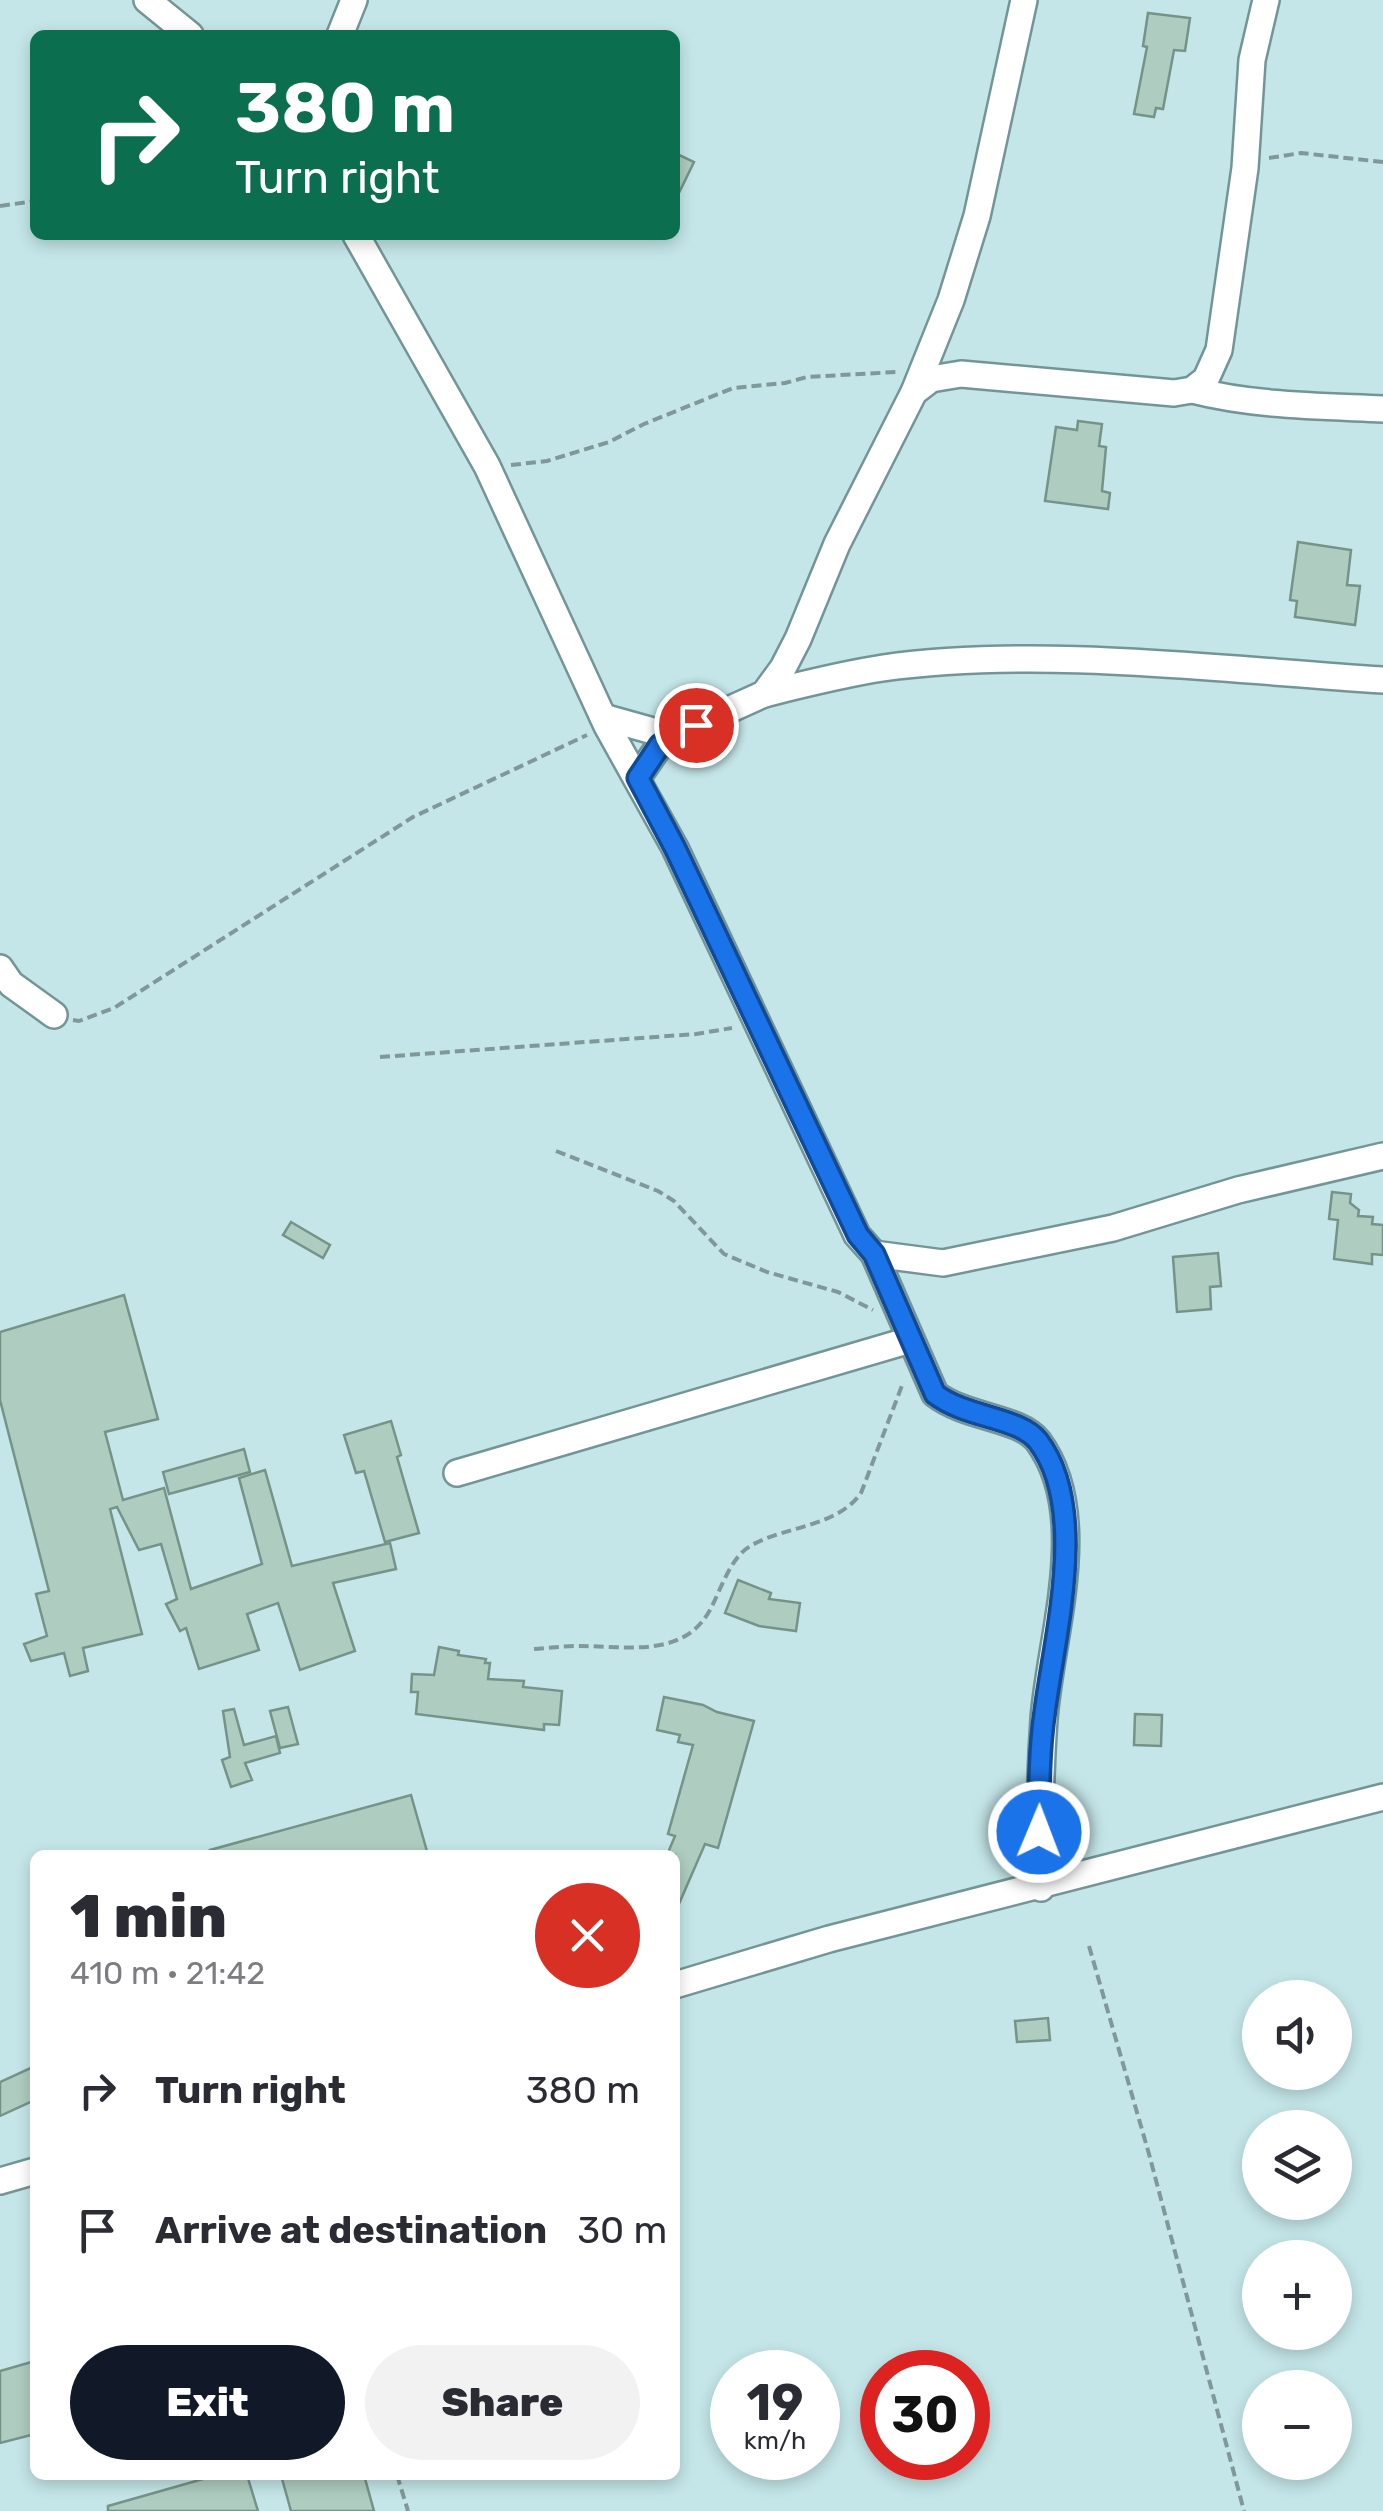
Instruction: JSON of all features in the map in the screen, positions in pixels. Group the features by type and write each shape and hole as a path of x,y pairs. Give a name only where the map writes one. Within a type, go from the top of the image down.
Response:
{"street":[{"path":"147,0 184,30"},
{"path":"342,30 354,0"},
{"path":"764,694 798,639 836,544 917,383 951,300 977,216 1024,0"},
{"path":"1192,390 1206,378 1219,350 1245,168 1252,60 1266,0"},
{"path":"359,240 487,466 605,721 675,848 858,1235 874,1254 935,1394 950,1405 1018,1425 1036,1439 1050,1464 1063,1504 1064,1595 1044,1714 1040,1888"},
{"path":"1219,350 1232,400"},
{"path":"917,383 961,374 1174,393 1192,390 1280,406 1383,409"},
{"path":"638,778 660,745 672,736 764,694 886,668 1000,660 1084,661 1383,680"},
{"path":"605,721 672,736"},
{"path":"0,968 11,984 54,1016"},
{"path":"874,1254 943,1263 1113,1228 1238,1190 1383,1156"},
{"path":"457,1473 910,1339"},
{"path":"680,1984 829,1940 1383,1797"},
{"path":"0,2181 30,2172"}],"path":[{"path":"1245,168 1276,154 1290,153 1383,162"},
{"path":"0,206 30,202"},
{"path":"487,466 535,463 573,454 733,388 864,371 917,383"},
{"path":"54,1016 79,1021 114,1008 413,817 605,721"},
{"path":"380,1057 696,1034 756,1023"},
{"path":"534,1649 648,1648 678,1640 707,1616 740,1553 755,1543 815,1523 853,1505 868,1478 910,1339 838,1292 767,1272 724,1254 674,1201 658,1191 556,1152"},
{"path":"1089,1946 1159,2188 1244,2511"},
{"path":"399,2480 408,2511"}],"building":[{"path":"1148,13 1190,18 1185,51 1174,50 1163,109 1156,108 1154,117 1134,114 1147,47 1143,46"},
{"path":"680,155 694,162 680,191"},
{"path":"1078,421 1102,424 1099,446 1106,447 1102,491 1110,493 1108,509 1045,501 1056,427 1077,430"},
{"path":"1298,542 1351,550 1347,585 1360,586 1355,625 1295,617 1297,601 1290,600"},
{"path":"1332,1192 1351,1194 1350,1203 1359,1210 1358,1216 1373,1217 1372,1224 1383,1225 1383,1255 1372,1254 1372,1264 1334,1259 1338,1220 1329,1219"},
{"path":"291,1222 330,1245 323,1258 283,1235"},
{"path":"1218,1253 1221,1286 1210,1287 1211,1309 1177,1312 1173,1257"},
{"path":"124,1295 158,1419 105,1432 123,1500 164,1488 191,1589 262,1564 239,1478 265,1470 292,1566 390,1543 396,1569 333,1583 355,1651 300,1670 278,1603 247,1614 259,1650 199,1669 186,1628 180,1631 166,1604 177,1599 161,1544 139,1550 117,1507 110,1509 142,1634 83,1648 88,1671 70,1676 64,1653 31,1661 24,1644 47,1636 36,1594 49,1591 0,1400 0,1332"},
{"path":"391,1421 419,1533 385,1542 364,1471 356,1473 344,1435"},
{"path":"244,1449 250,1472 169,1494 163,1472"},
{"path":"738,1580 771,1593 769,1599 800,1603 796,1631 759,1626 725,1613"},
{"path":"439,1647 459,1651 458,1655 486,1659 485,1663 490,1663 488,1679 524,1681 523,1687 562,1691 559,1725 544,1724 544,1730 416,1714 418,1692 411,1692 412,1674 434,1675"},
{"path":"664,1697 754,1721 718,1848 705,1844 680,1902 680,1850 669,1850 675,1836 668,1834 693,1745 678,1742 680,1735 657,1730"},
{"path":"288,1707 298,1744 280,1748 270,1711"},
{"path":"234,1709 244,1745 276,1736 280,1753 245,1763 252,1780 231,1787 222,1760 230,1757 223,1711"},
{"path":"1135,1714 1162,1715 1161,1746 1134,1745"},
{"path":"411,1795 427,1850 210,1850"},
{"path":"1048,2018 1050,2040 1017,2042 1015,2021"},
{"path":"30,2068 30,2102 0,2116 0,2082"},
{"path":"30,2362 30,2435 0,2443 0,2371"},
{"path":"199,2480 249,2480 258,2511 108,2511 108,2506"},
{"path":"282,2480 365,2480 374,2511 291,2511"}],"route":[{"path":"696,725 660,745 638,778 858,1235 874,1254 935,1394 975,1415 1018,1425 1036,1439 1050,1464 1063,1504 1064,1595 1044,1714 1039,1832"}]}
